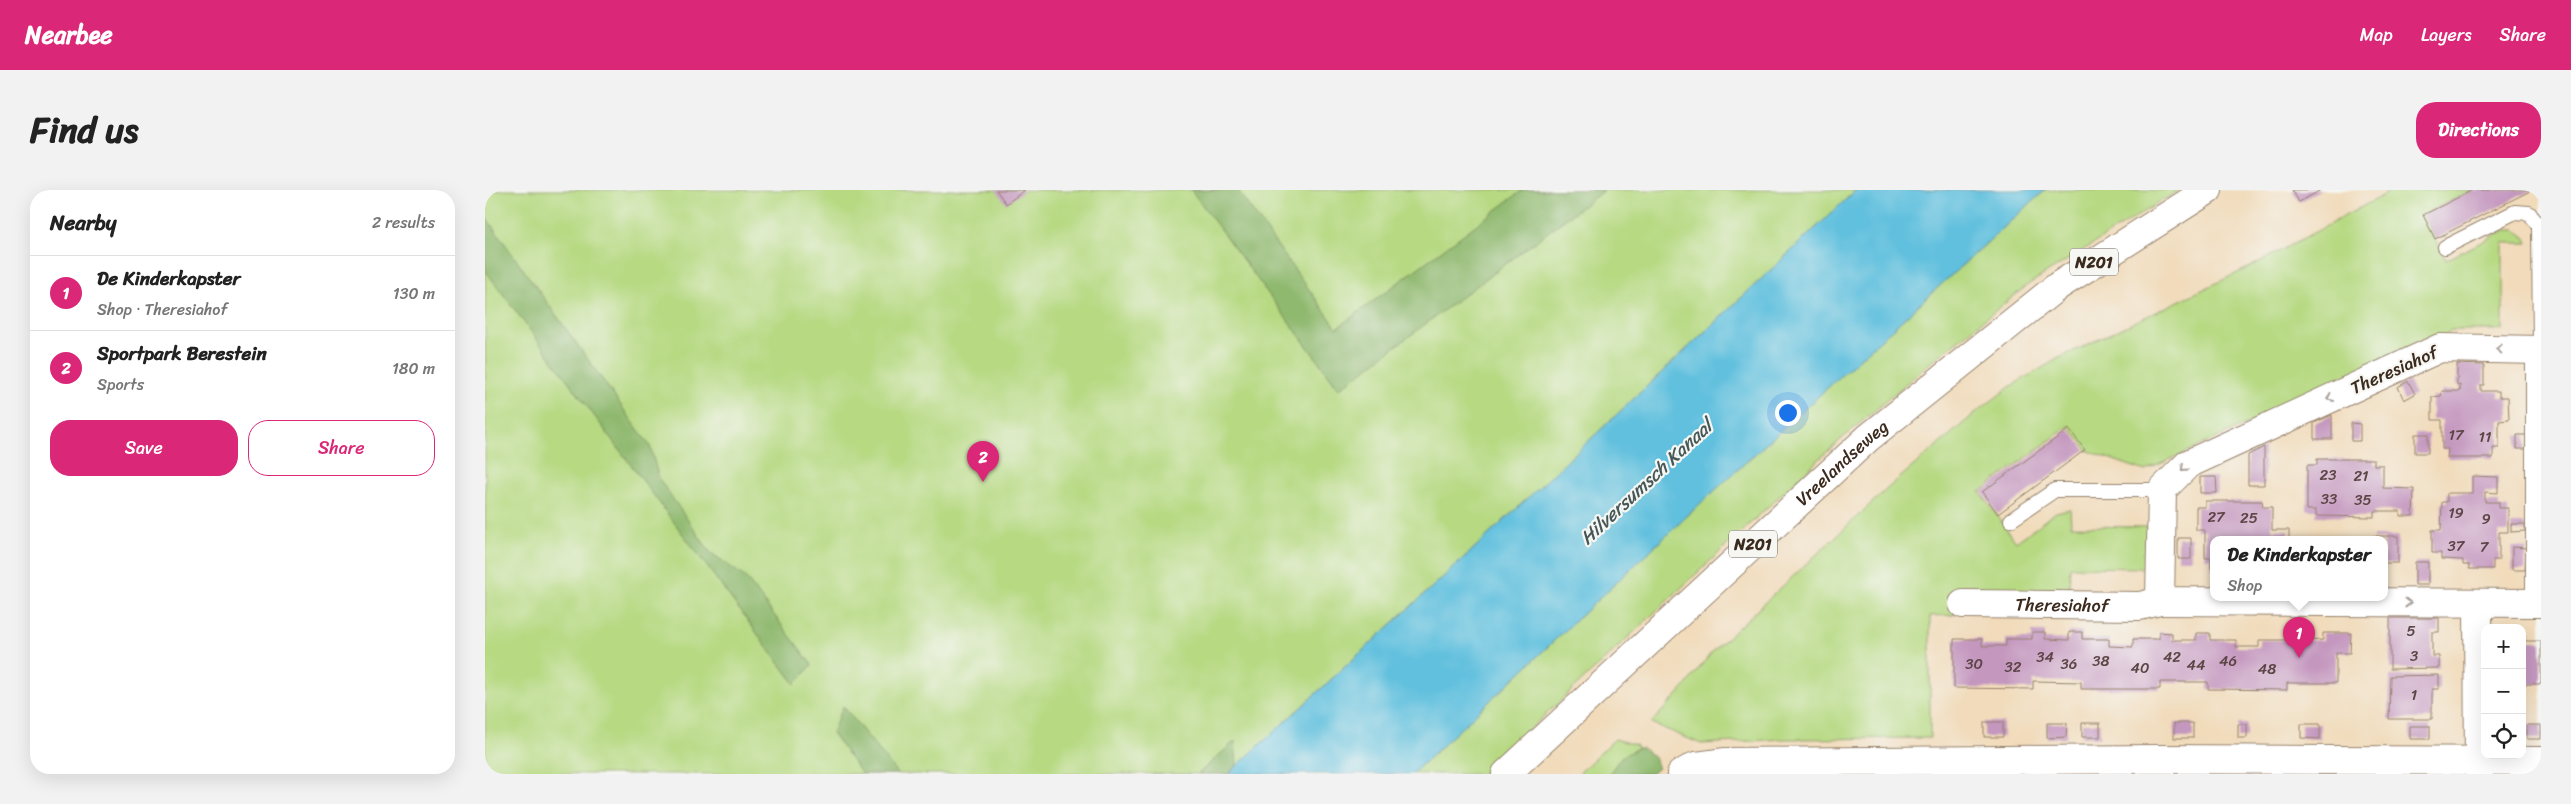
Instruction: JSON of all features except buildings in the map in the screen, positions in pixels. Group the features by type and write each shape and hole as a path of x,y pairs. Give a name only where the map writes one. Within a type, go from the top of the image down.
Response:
{"street":[{"name":"Vreelandseweg","path":"1506,774 1868,438 2058,286 2208,190"},
{"name":"Theresiahof","path":"1963,604 2140,606 2160,601 2541,603 2539,350 2440,348 2188,464 2162,490"},
{"path":"2160,601 2162,490"},
{"path":"2478,604 2479,767"},
{"path":"1681,774 1695,766 1724,762 1982,767 2479,767 2541,760"}],"lane":[{"path":"2445,247 2515,212 2529,214 2539,226 2539,350"},
{"path":"2011,520 2055,490 2162,490"}],"green space":[{"path":"485,190 1856,190 1466,556 1228,774 485,774"},
{"path":"1191,190 1237,190 1337,328 1523,190 1604,190 1339,389"},
{"path":"2045,190 2179,190 2029,284 1931,362 1830,449 1482,774 1412,774 1701,503"},
{"path":"2393,190 2472,190 2423,215 2446,260 2505,230 2516,230 2526,238 2528,243 2503,243 2503,330 2451,330 2442,338 2432,339 2145,471 2088,451 2069,426 1980,492 2016,542 2056,512 2070,509 2071,526 2152,527 2152,568 2070,567 2069,594 1952,592 1954,615 1930,616 1930,738 1784,739 1701,744 1651,723 1683,689 1712,652 1890,486 1979,410 2011,386 2059,358 2248,268"},
{"path":"485,216 650,446 659,479 710,552 746,578 812,665 795,684 485,270"},
{"path":"843,706 898,774 862,774 832,733"},
{"path":"1615,739 1636,745 1638,748 1609,774 1578,774"},
{"path":"1235,741 1237,765 1228,774 1198,774"},
{"path":"1638,748 1642,748 1654,757 1658,768 1651,774 1609,774 1621,757"}],"water":[{"name":"Hilversumsch Kanaal","path":"1856,190 2045,190 1701,503 1412,774 1228,774 1466,556"}],"place":[{"name":"Sportpark Berestein","path":"983,482"},
{"name":"De Kinderkapster","path":"2299,658"}]}
